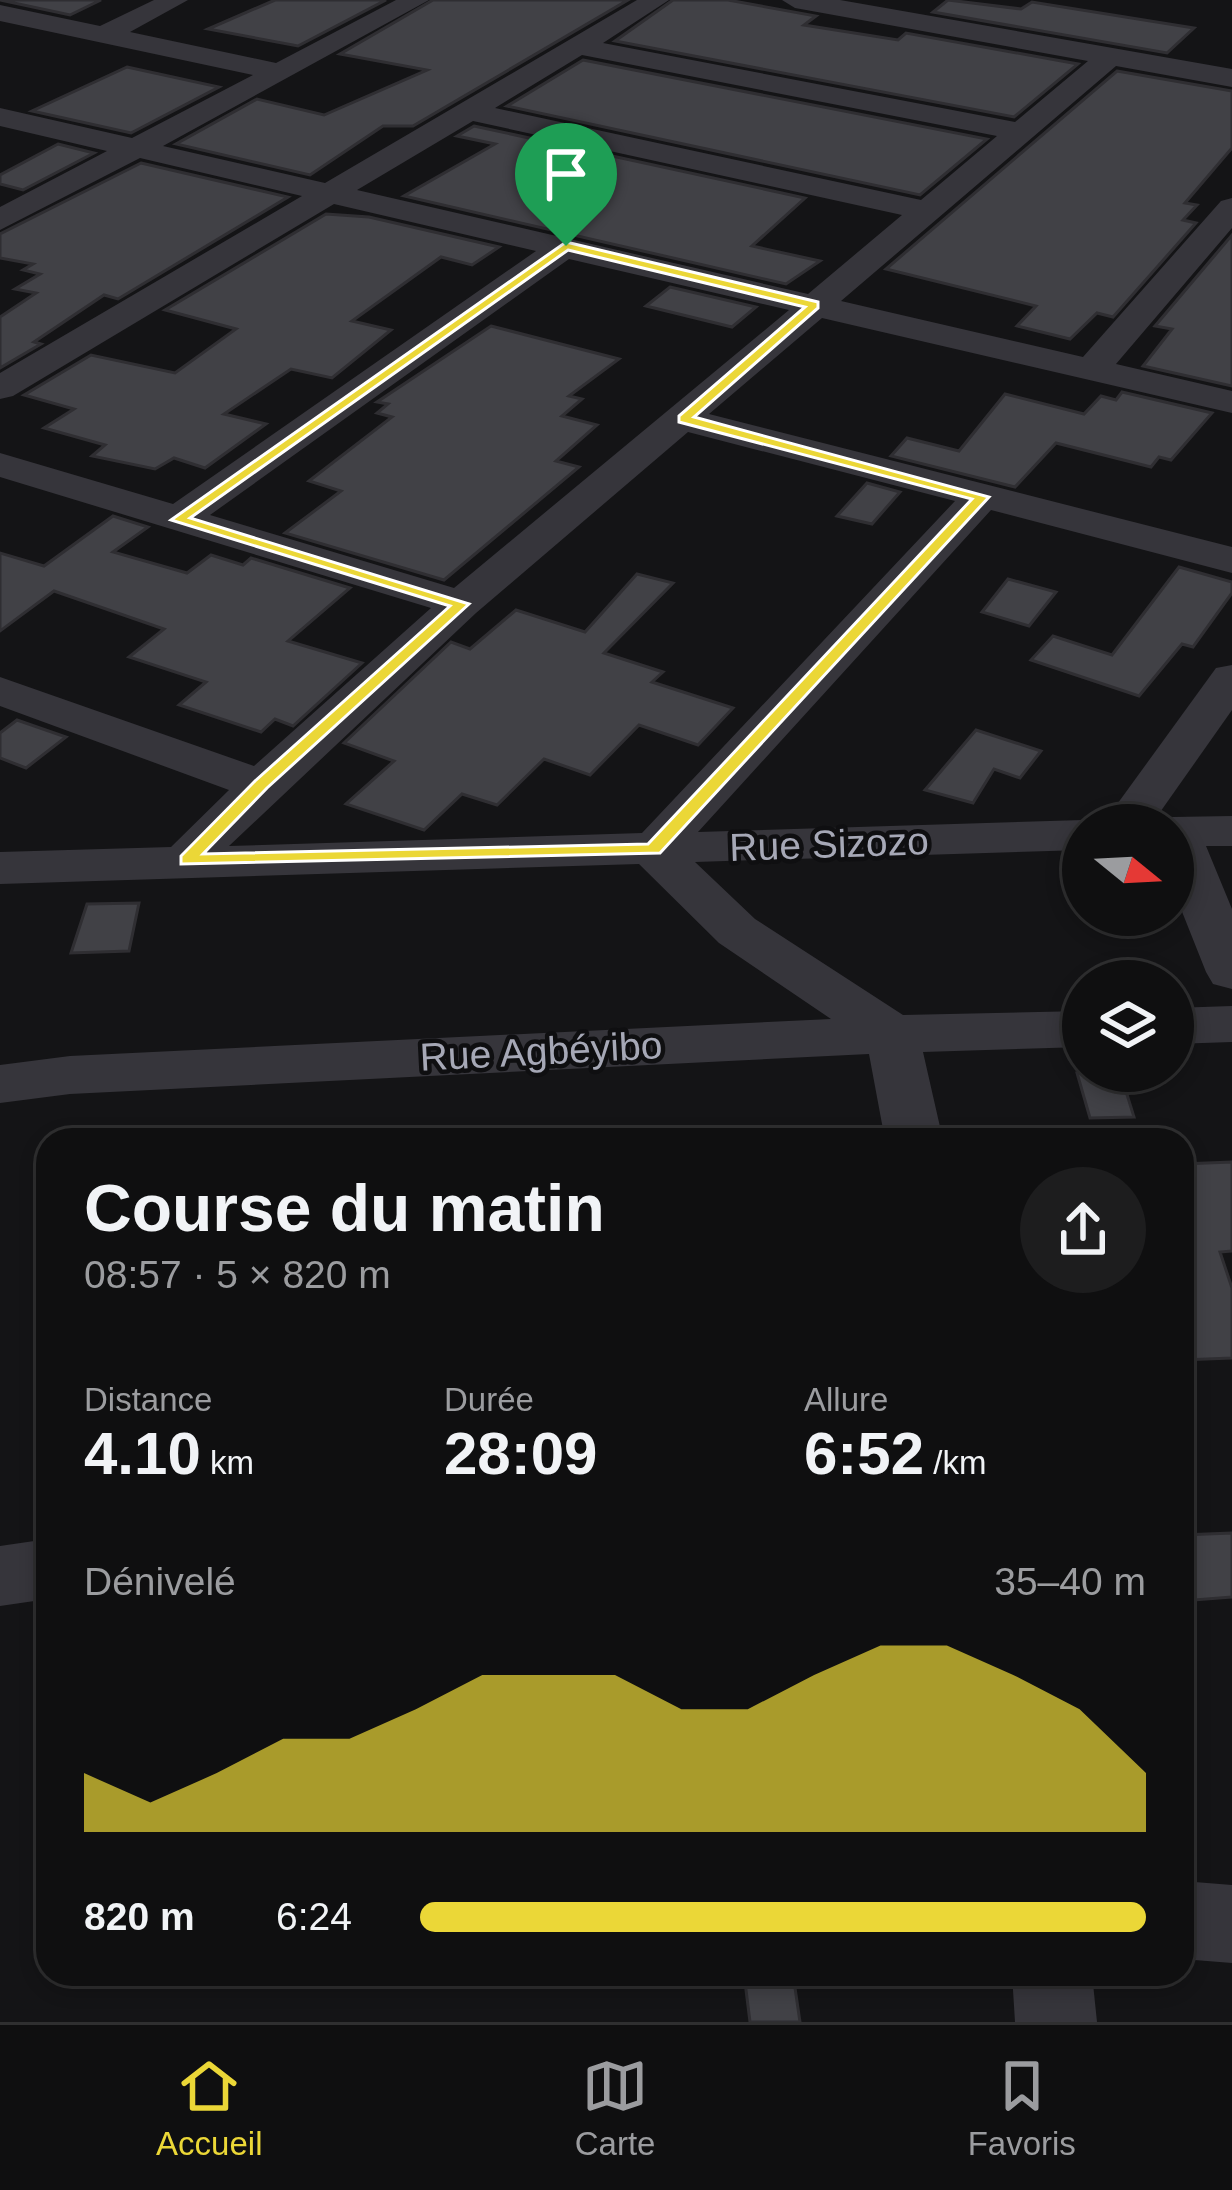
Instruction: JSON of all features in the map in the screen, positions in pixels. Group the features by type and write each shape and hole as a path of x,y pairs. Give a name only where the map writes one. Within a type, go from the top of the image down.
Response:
{"street":[{"path":"103,35 176,0"},
{"path":"0,220 416,0"},
{"path":"0,388 656,0"},
{"path":"795,0 1232,78"},
{"path":"897,18 921,0"},
{"path":"0,13 278,72"},
{"path":"576,46 1021,133"},
{"path":"187,860 261,785 461,604 1112,56"},
{"path":"469,111 927,211"},
{"path":"0,117 1232,402"},
{"path":"1091,370 1232,208"},
{"path":"178,520 566,246"},
{"path":"684,419 1232,560"},
{"path":"0,466 461,604"},
{"path":"912,1128 892,1034 737,932 653,850 982,497"},
{"path":"1171,804 1232,678"},
{"path":"0,691 261,785"},
{"path":"1194,830 1232,831"},
{"name":"Rue Sizozo","path":"0,868 1062,836"},
{"path":"1194,899 1232,972"},
{"path":"1194,1025 1232,1024"},
{"name":"Rue Agbéyibo","path":"0,1084 70,1076 1062,1030"},
{"path":"0,1576 36,1571"},
{"path":"1194,1921 1232,1924"},
{"path":"1053,1986 1056,2022"}],"building":[{"path":"0,0 101,0 70,15"},
{"path":"275,0 386,0 298,46 208,29"},
{"path":"433,0 628,0 413,126 383,126 310,175 176,144 257,99 324,115 427,70 340,54"},
{"path":"673,0 728,0 816,16 804,25 898,40 906,33 1078,64 1014,117 615,41"},
{"path":"948,0 1021,9 1032,2 1194,28 1167,53 933,12"},
{"path":"583,60 987,139 920,195 507,106"},
{"path":"127,67 219,87 131,133 32,111"},
{"path":"1117,71 1232,91 1232,148 1185,203 1197,205 1183,220 1196,223 1113,317 1097,313 1070,339 1017,326 1036,306 886,269"},
{"path":"474,126 805,198 752,246 820,261 786,284 404,196 495,144 457,136"},
{"path":"58,144 94,153 23,190 0,184 0,175"},
{"path":"141,163 288,197 118,299 104,295 34,342 41,344 0,368 0,317 36,293 15,289 40,274 23,270 33,264 0,258 0,234"},
{"path":"326,214 369,217 499,247 472,265 441,257 352,321 391,330 332,378 291,369 224,414 266,424 205,468 174,458 155,469 92,456 105,445 44,428 74,409 24,395 91,355 175,373 236,329 165,310"},
{"path":"1232,235 1232,386 1143,366 1172,329 1155,326"},
{"path":"670,287 756,307 732,327 646,306"},
{"path":"491,326 619,359 569,396 582,399 562,416 597,425 556,461 579,467 444,580 285,533 341,491 309,481 392,417 377,413 388,404 377,402"},
{"path":"1122,392 1212,413 1171,460 1159,457 1151,467 1056,443 1015,487 891,456 907,438 959,451 1005,394 1084,414 1101,396 1116,400"},
{"path":"867,483 900,492 872,524 837,516"},
{"path":"113,516 148,527 113,552 187,573 211,555 243,565 251,558 350,588 288,641 362,663 293,726 275,719 261,732 179,705 206,682 129,657 164,629 54,591 0,631 0,553 44,566"},
{"path":"1179,567 1232,582 1232,593 1193,647 1182,644 1139,696 1031,660 1053,636 1112,655"},
{"path":"637,574 673,583 604,653 663,672 652,682 733,708 698,745 639,725 590,775 544,759 497,805 462,794 424,830 346,804 394,761 344,743 451,642 470,649 516,610 585,632"},
{"path":"1008,579 1056,592 1029,626 982,612"},
{"path":"17,720 66,737 26,768 0,758 0,733"},
{"path":"976,730 1041,751 1020,778 994,769 973,803 925,790"},
{"path":"139,903 129,951 71,953 87,904"},
{"path":"1082,1092 1126,1092 1134,1117 1090,1118"},
{"path":"1232,1162 1232,1251 1220,1252 1232,1288 1232,1358 1194,1360 1194,1164"},
{"path":"1232,1533 1232,1597 1194,1600 1194,1535"},
{"path":"746,1986 795,1986 800,2022 750,2022"}],"route":[{"path":"566,246 814,305 684,419 982,497 653,850 187,860 261,785 461,604 178,520 566,246"}]}
